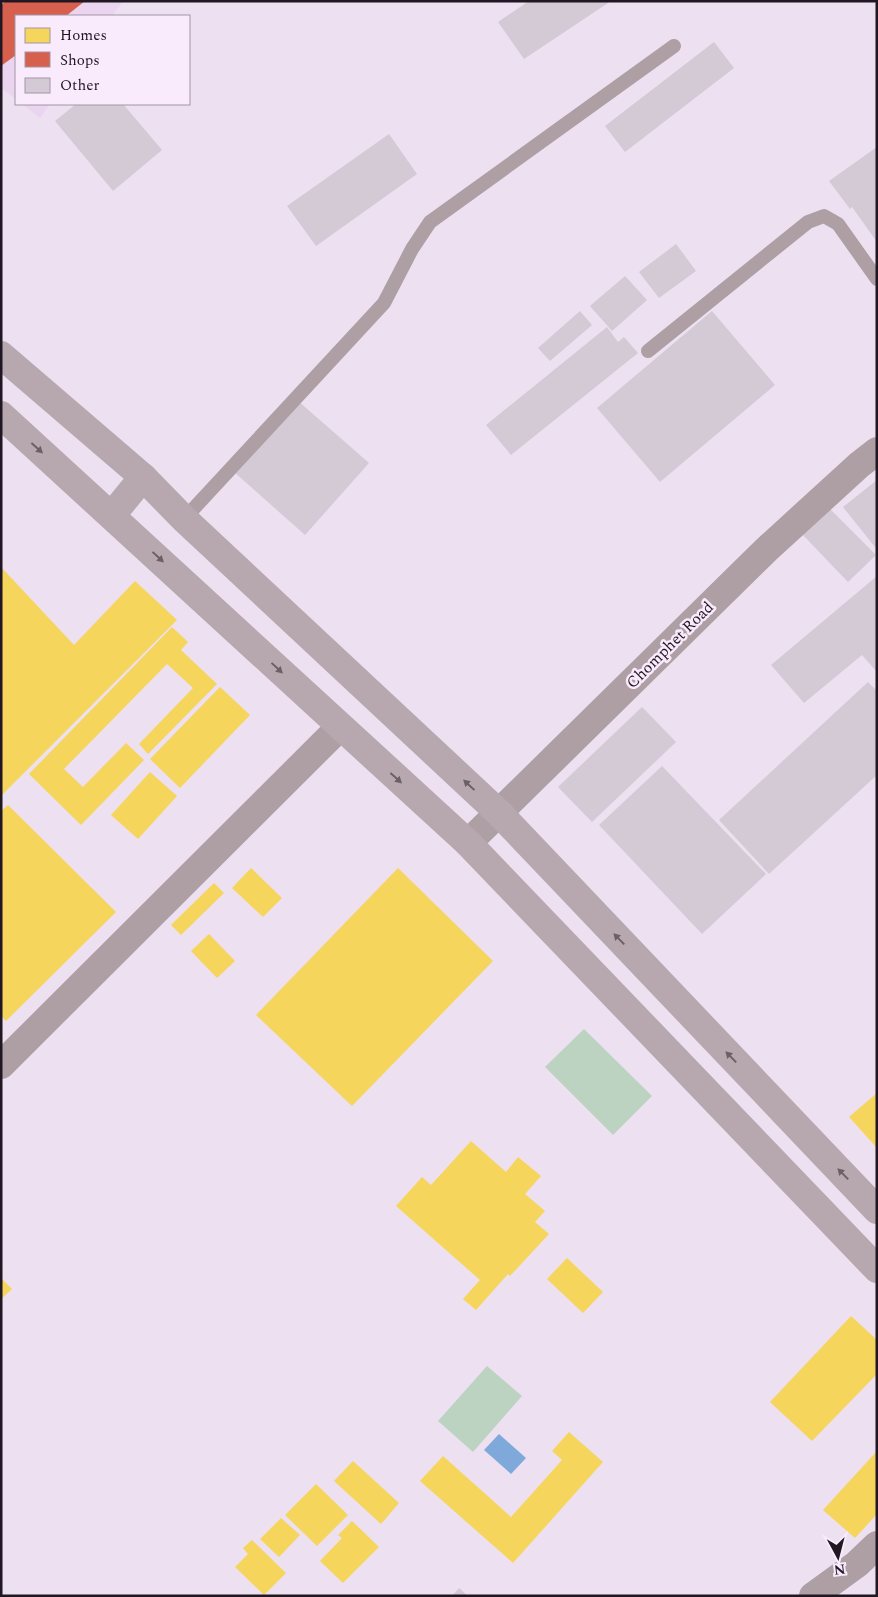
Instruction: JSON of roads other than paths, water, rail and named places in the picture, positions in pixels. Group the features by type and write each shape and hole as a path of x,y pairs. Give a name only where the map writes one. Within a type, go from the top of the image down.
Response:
{"main road":[{"path":"1,355 143,477 184,519 499,813 877,1210"},
{"path":"1,415 468,843 877,1269"},
{"path":"112,515 143,477"}],"street":[{"name":"Chomphet Road","path":"468,843 766,550 859,465 877,451"},
{"path":"1,1065 340,727"},
{"path":"813,1596 857,1564 877,1545"}],"lane":[{"path":"184,519 384,303 412,249 430,222 674,46"},
{"path":"648,351 808,222 824,216 838,224 877,279"}],"water":[{"path":"499,1434 526,1458 511,1474 484,1450"}]}
